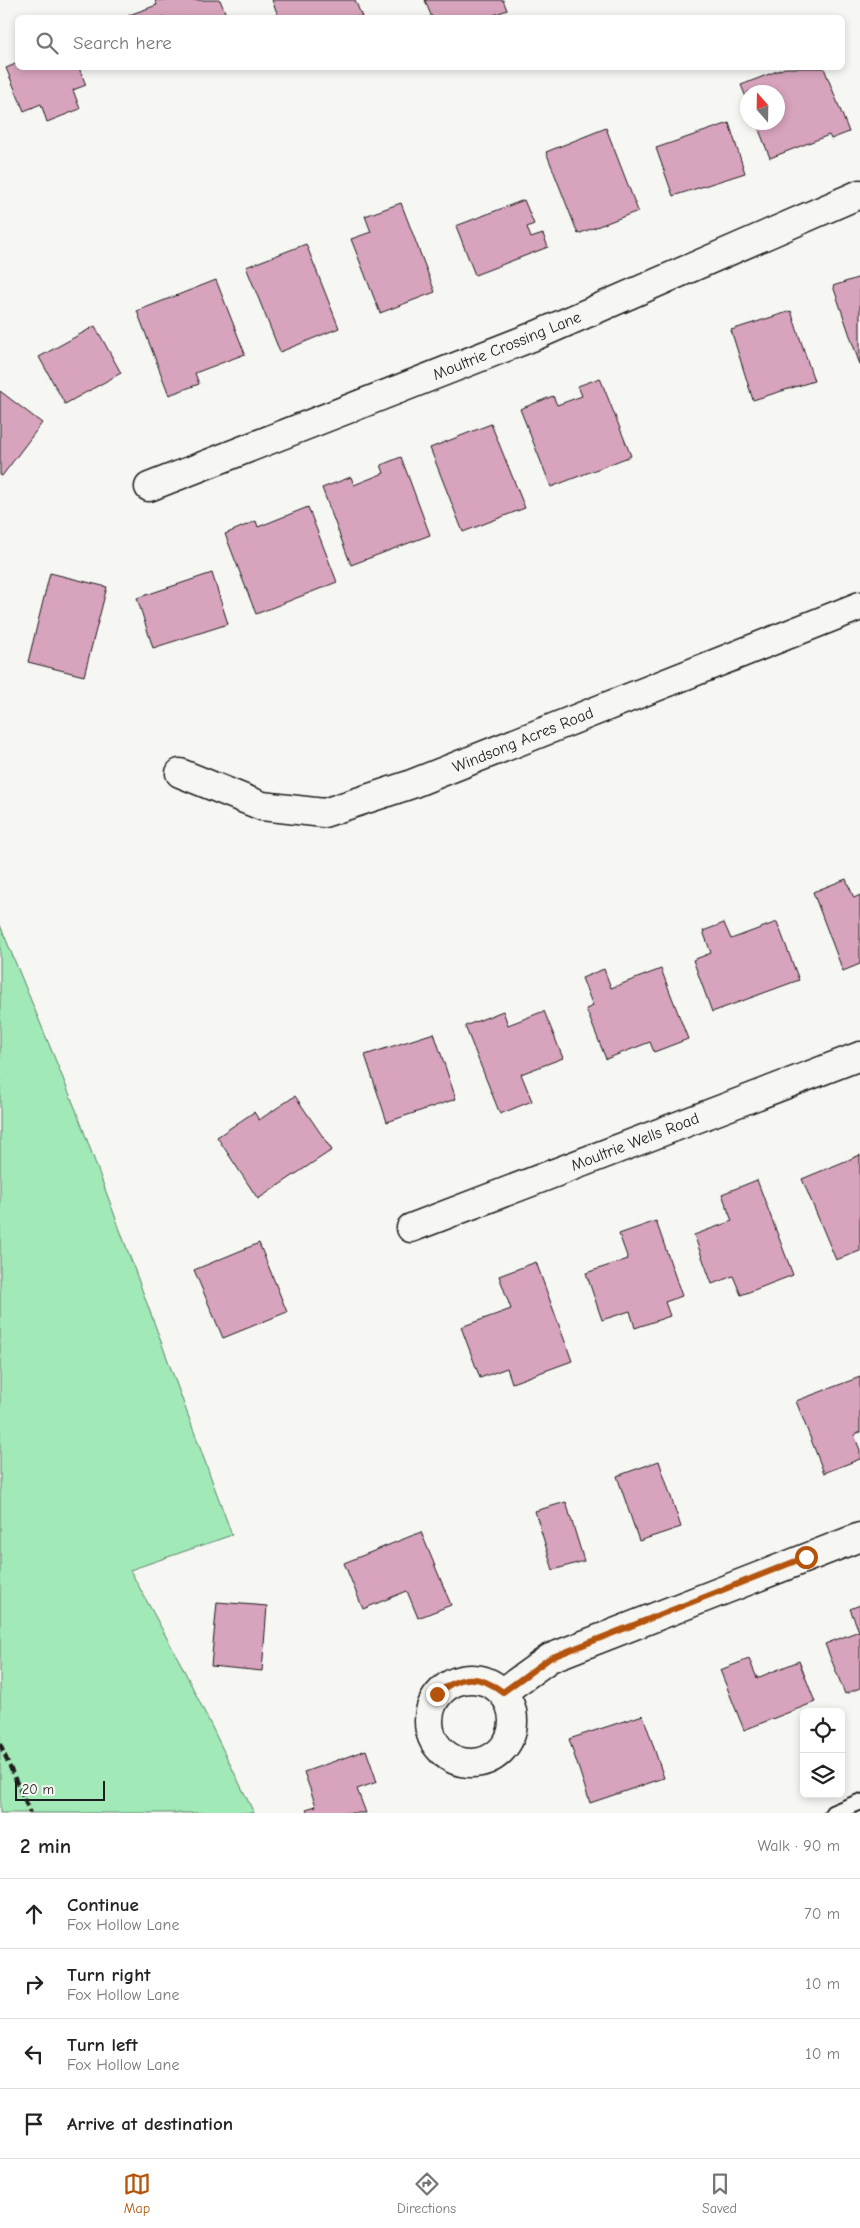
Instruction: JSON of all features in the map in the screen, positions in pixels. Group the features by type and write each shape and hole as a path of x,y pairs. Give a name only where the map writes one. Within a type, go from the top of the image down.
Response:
{"street":[{"name":"Moultrie Crossing Lane","path":"149,487 537,335 860,194"},
{"name":"Windsong Acres Road","path":"180,773 262,806 324,813 409,785 860,606"},
{"name":"Moultrie Wells Road","path":"411,1228 860,1056"},
{"path":"503,1692 550,1658 860,1537"}],"lane":[{"path":"833,1813 860,1802"}],"green space":[{"path":"0,925 76,1110 232,1535 130,1570 182,1666 254,1813 0,1813"}],"building":[{"path":"155,0 220,0 226,15 129,15 157,5"},
{"path":"272,0 355,0 361,15 278,15"},
{"path":"425,0 503,0 507,10 494,15 431,15"},
{"path":"15,64 15,70 80,70 86,85 73,90 80,109 47,122 41,104 24,111 6,68"},
{"path":"780,70 825,70 849,132 831,139 829,135 770,158 759,130 785,130 785,85 741,85"},
{"path":"729,123 745,173 673,196 656,148"},
{"path":"606,128 638,211 578,234 546,152"},
{"path":"524,200 534,224 527,227 531,238 543,234 548,247 475,275 456,226"},
{"path":"401,203 435,292 380,313 351,239 371,232 365,216"},
{"path":"306,244 339,328 280,352 246,267"},
{"path":"860,277 860,365 833,286"},
{"path":"216,280 245,354 195,373 199,384 169,395 137,311"},
{"path":"791,311 814,381 753,400 731,330"},
{"path":"95,326 121,373 65,404 39,357"},
{"path":"600,378 631,456 551,487 520,409 553,396 557,405 582,396 578,386"},
{"path":"0,391 42,423 2,476 0,475"},
{"path":"491,424 525,508 463,532 430,448"},
{"path":"401,457 430,535 351,565 322,488 351,477 354,485 384,473 381,465"},
{"path":"308,507 337,582 256,614 225,534 256,521 258,527"},
{"path":"50,573 107,587 84,676 28,662"},
{"path":"212,573 228,624 153,648 137,598"},
{"path":"846,879 854,898 860,895 860,964 843,971 813,892"},
{"path":"777,922 799,980 712,1012 693,960 711,953 703,931 724,923 731,939"},
{"path":"604,969 611,988 661,969 688,1039 654,1052 650,1042 606,1059 586,1009 593,1006 582,978"},
{"path":"503,1011 508,1025 544,1011 563,1058 521,1074 532,1101 500,1114 465,1026"},
{"path":"434,1033 456,1099 387,1122 365,1055"},
{"path":"295,1096 332,1150 258,1199 217,1137 254,1112 259,1120"},
{"path":"860,1155 860,1251 836,1260 802,1179"},
{"path":"757,1180 793,1275 741,1295 733,1276 712,1284 694,1235 732,1221 722,1194"},
{"path":"656,1221 682,1296 665,1302 670,1316 635,1328 630,1311 602,1320 586,1273 628,1259 619,1234"},
{"path":"259,1243 287,1312 223,1338 194,1270"},
{"path":"536,1262 572,1361 512,1383 507,1368 480,1378 461,1327 511,1309 499,1276"},
{"path":"860,1377 860,1432 854,1435 860,1450 860,1459 824,1473 796,1401"},
{"path":"659,1461 681,1527 639,1541 617,1476"},
{"path":"566,1502 584,1561 553,1570 535,1511"},
{"path":"421,1532 451,1605 418,1618 407,1591 363,1609 344,1563"},
{"path":"217,1602 267,1606 262,1671 211,1666"},
{"path":"860,1605 860,1688 845,1694 825,1644 859,1631 850,1609"},
{"path":"749,1659 757,1678 799,1661 815,1702 744,1730 720,1670"},
{"path":"643,1715 664,1778 590,1803 569,1739"},
{"path":"366,1750 377,1782 357,1789 366,1813 308,1813 306,1809 316,1806 304,1772"}],"railway":[{"path":"0,1744 30,1813"}],"route":[{"path":"437,1694 448,1684 462,1679 477,1679 491,1683 503,1692 550,1658 707,1598 806,1557"}]}
